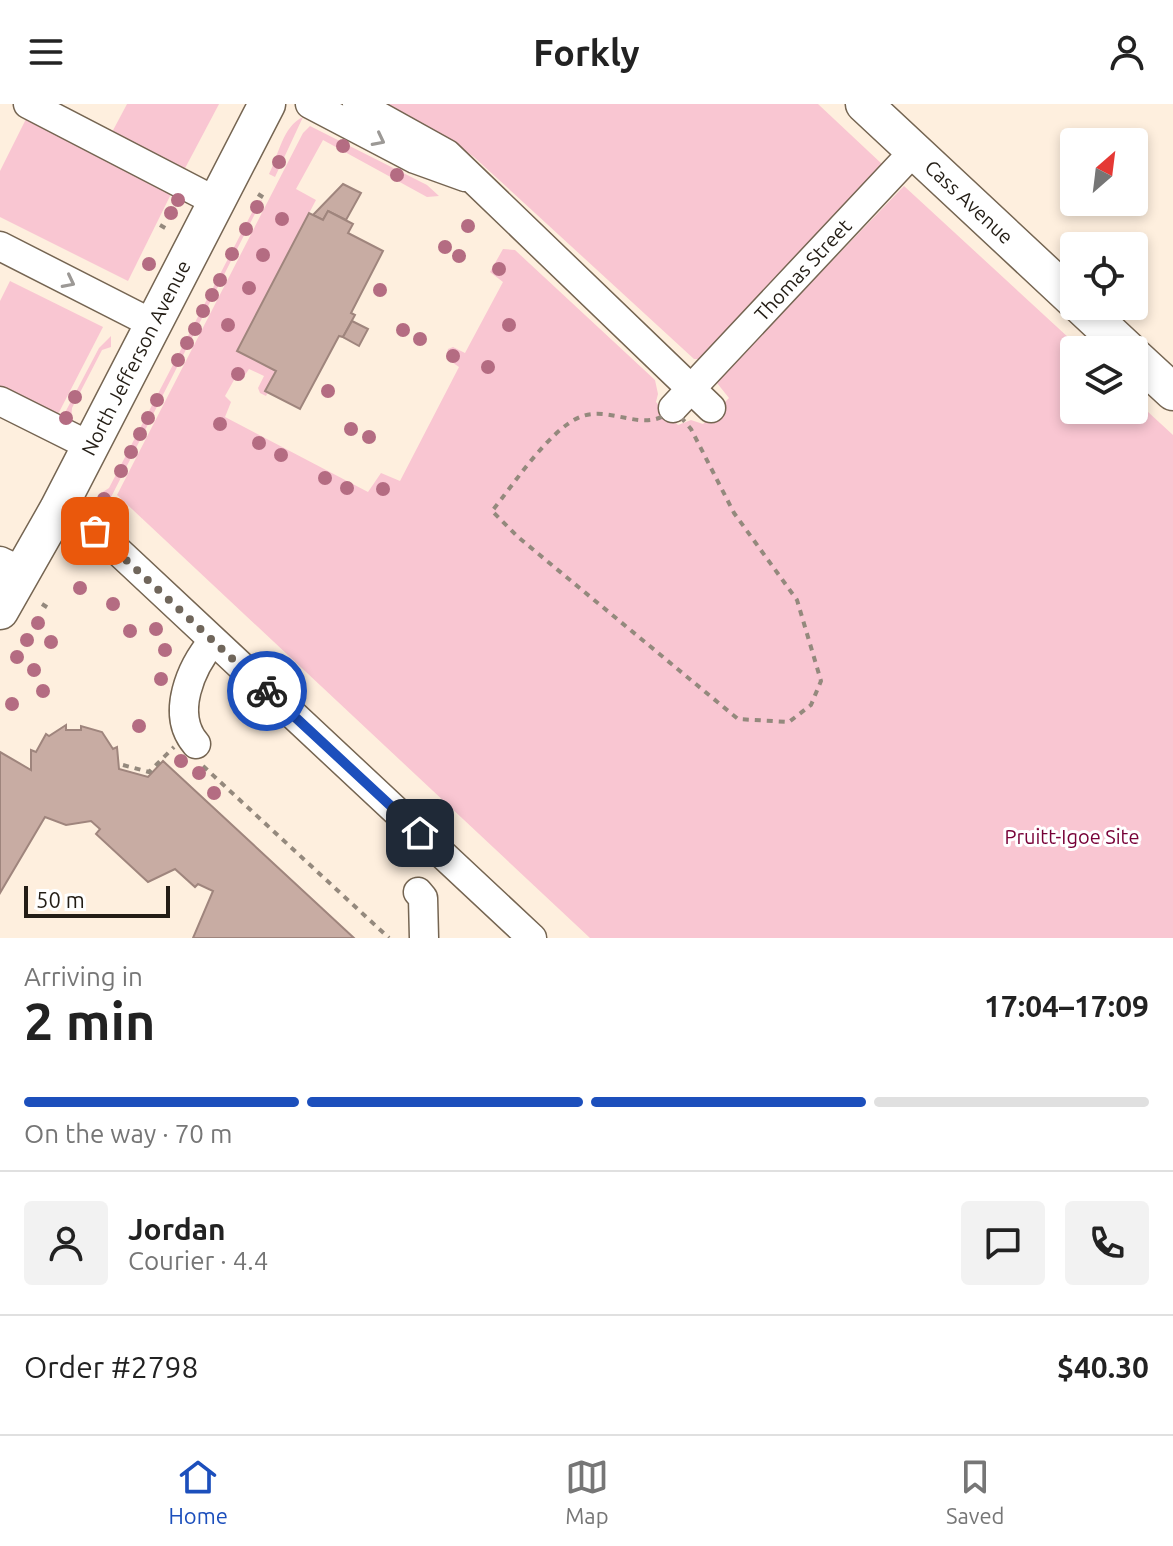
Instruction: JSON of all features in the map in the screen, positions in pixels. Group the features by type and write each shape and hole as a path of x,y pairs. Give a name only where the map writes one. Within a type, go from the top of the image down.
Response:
{"main road":[{"name":"North Jefferson Avenue","path":"0,611 11,566 58,509 267,104"},
{"name":"Cass Avenue","path":"864,104 1060,287"},
{"path":"1096,320 1113,336"},
{"path":"1148,369 1173,392"}],"street":[{"path":"28,104 217,202"},
{"path":"310,104 415,159 472,179"},
{"path":"357,104 427,140 447,154 691,402"},
{"name":"Thomas Street","path":"691,402 914,151"},
{"path":"0,246 153,324"},
{"path":"0,401 90,446"},
{"path":"58,509 104,538 513,932"},
{"path":"192,750 185,725 196,685 196,661 213,641"},
{"path":"418,892 423,898 424,938"}],"path":[{"path":"258,194 266,199"},
{"path":"160,225 167,229"},
{"path":"691,402 691,429 711,473 734,513 797,600 821,681 811,705 789,722 738,719 518,537 492,511 561,429 581,416 596,414 650,421 691,402"},
{"path":"42,604 50,609"},
{"path":"123,765 149,772 192,750 389,938"}],"green space":[{"path":"127,104 219,104 182,174 110,136"},
{"path":"383,104 818,104 883,165 700,359 694,359 474,157 442,135"},
{"path":"30,111 175,186 128,281 0,217 0,171"},
{"path":"303,117 275,177 269,174 290,127"},
{"name":"Pruitt-Igoe Site","path":"310,126 427,185 439,196 427,197 323,140 296,189 316,200 237,350 276,371 266,396 258,388 264,376 249,369 241,381 234,380 225,396 231,402 225,417 368,492 381,473 400,481 459,367 446,358 448,349 453,347 465,353 503,282 490,272 503,249 515,250 655,380 656,402 678,425 691,420 703,424 729,398 717,383 719,371 797,287 830,263 904,186 1067,336 1060,336 1060,424 1148,424 1148,412 1173,435 1173,938 590,938 117,495 303,133"},
{"path":"262,200 105,509 99,512 98,495 109,488 258,201"},
{"path":"10,281 103,327 54,422 0,396 0,301"},
{"path":"111,336 111,347 102,350 72,408 71,423 59,424 99,348"}],"building":[{"path":"343,184 361,193 346,220 328,211 323,220 313,215"},
{"path":"328,211 353,224 348,233 383,251 351,313 355,315 343,337 339,336 300,409 265,391 276,371 237,351 309,213 323,220"},
{"path":"352,321 368,329 359,346 343,337"},
{"path":"66,725 66,730 81,730 81,726 102,732 113,749 117,747 119,769 148,777 163,761 354,938 193,938 213,891 198,884 195,887 175,869 148,882 96,834 100,829 91,821 66,825 45,817 0,893 0,752 31,770 31,750 36,752 46,734 49,736"}],"way so far":[{"path":"95,531 267,691"}],"route":[{"path":"267,691 420,833"}]}
